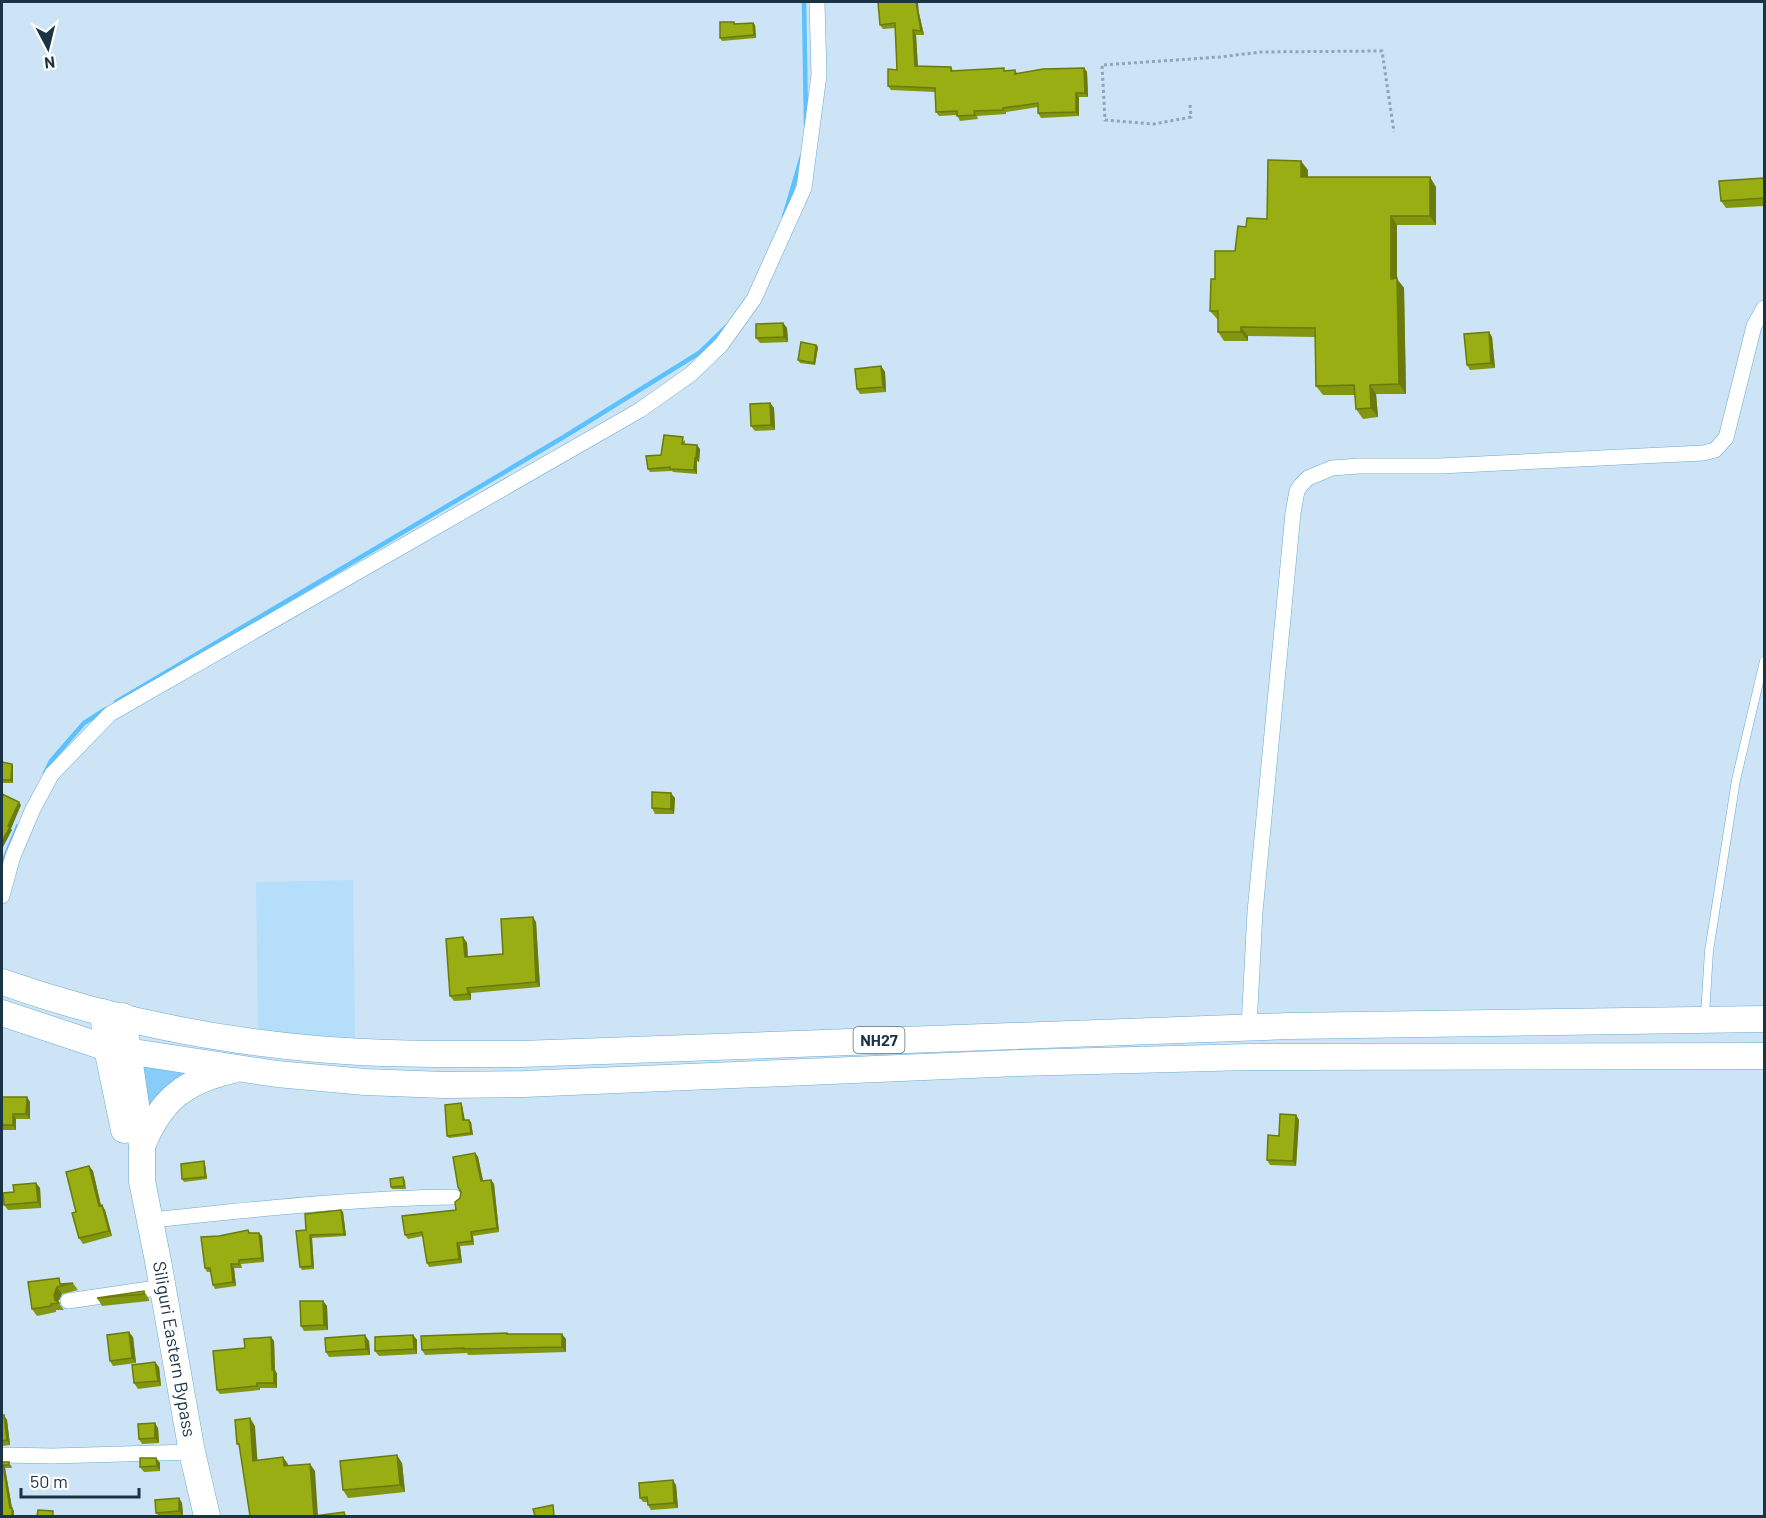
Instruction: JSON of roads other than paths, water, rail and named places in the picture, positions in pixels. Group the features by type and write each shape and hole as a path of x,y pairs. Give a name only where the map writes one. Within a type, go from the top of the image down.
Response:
{"main road":[{"name":"NH27","path":"2,982 69,1004 163,1026 250,1042 318,1049 421,1054 521,1054 1249,1027 1764,1018"},
{"name":"NH27","path":"2,1013 117,1049 277,1074 365,1082 444,1085 524,1084 1018,1063 1250,1057 1764,1056"},
{"path":"113,1014 117,1049"},
{"name":"Siliguri Eastern Bypass","path":"117,1049 142,1146 142,1181 192,1452 207,1516"},
{"name":"Siliguri Eastern Bypass","path":"117,1049 129,1152 142,1181"},
{"path":"142,1146 159,1112 177,1094 201,1079 239,1068"}],"street":[{"path":"2,896 13,856 33,809 52,774 110,714 640,410 691,374 721,345 754,299 804,188 819,75 817,2"},
{"path":"1249,1027 1255,912 1275,697 1293,513 1297,491 1301,485 1308,478 1332,468 1440,466 1703,453 1715,450 1726,438 1754,326 1764,308"},
{"path":"150,1220 369,1200 454,1197"},
{"path":"68,1300 163,1287"},
{"path":"2,1455 65,1456 192,1452"}],"lane":[{"path":"1705,1020 1709,951 1736,780 1764,661"}],"waterway":[{"path":"804,2 806,124"},
{"path":"784,217 802,156"},
{"path":"116,702 562,438 699,353 726,327"},
{"path":"45,773 51,761 84,723 106,709"},
{"path":"2,865 18,826"}]}
